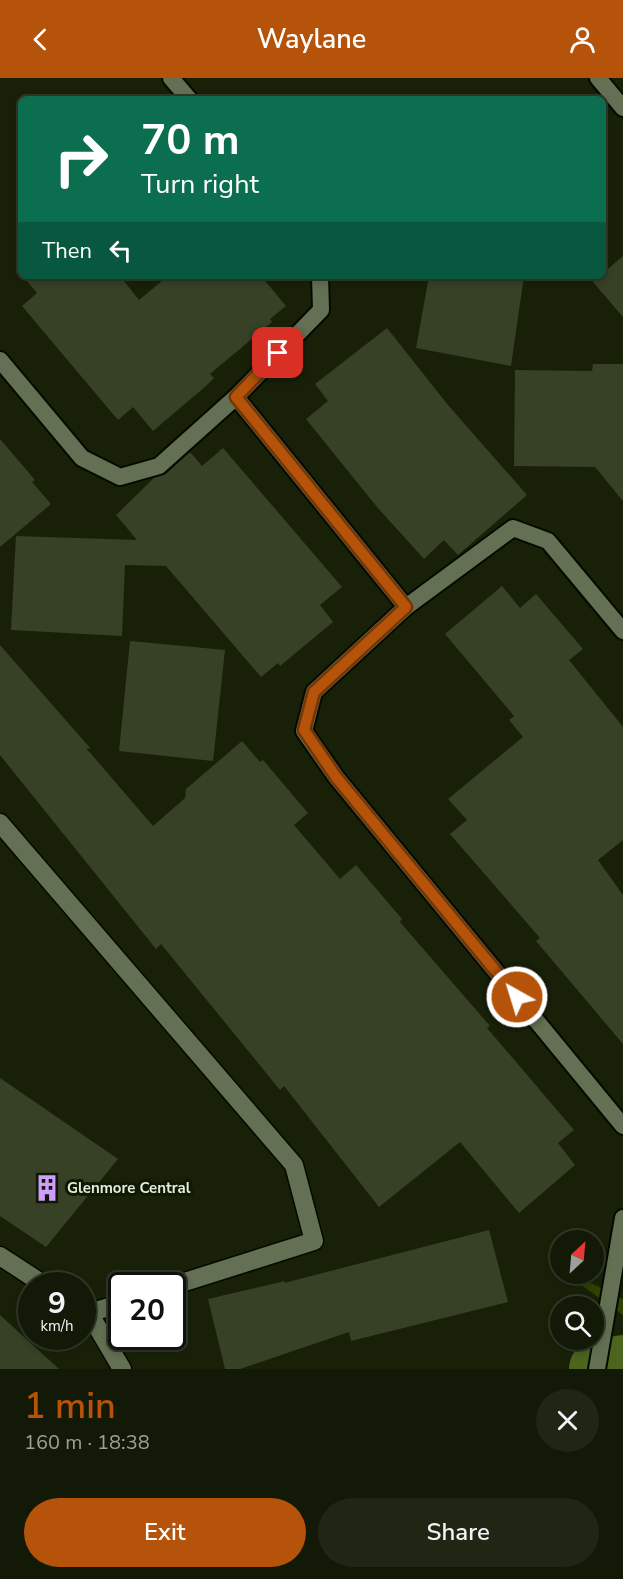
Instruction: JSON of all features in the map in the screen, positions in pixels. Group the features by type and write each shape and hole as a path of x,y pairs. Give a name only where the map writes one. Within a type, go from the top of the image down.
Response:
{"street":[{"path":"0,823 294,1165 314,1240 186,1281"},
{"path":"0,1256 25,1272"},
{"path":"96,1327 122,1369"}],"lane":[{"path":"171,78 186,96"},
{"path":"598,78 623,108"},
{"path":"0,360 82,458 120,477 159,466 236,397 321,310 320,279"},
{"path":"236,397 406,607"},
{"path":"623,632 548,541 513,528 406,607 314,692 304,730 336,777 623,1126"},
{"path":"597,1369 623,1218"}],"green space":[{"path":"580,1284 593,1284 623,1299 623,1315 604,1301 604,1296 597,1296"}],"building":[{"path":"623,256 623,317 593,282 596,279 606,279 606,271"},
{"path":"25,279 122,279 139,300 164,279 264,279 286,306 270,319 272,322 210,374 214,378 206,386 153,431 133,407 118,420 22,306 37,293"},
{"path":"428,279 524,279 511,366 416,348"},
{"path":"387,328 448,405 527,495 458,555 444,540 424,559 377,507 306,419 328,401 315,384"},
{"path":"593,364 623,364 623,501 595,467 514,466 515,370 592,371"},
{"path":"0,439 35,480 32,482 51,504 0,547"},
{"path":"223,448 342,587 320,605 333,622 280,666 278,663 261,677 166,566 125,565 122,636 11,630 16,536 137,540 116,515 154,478 166,474 190,452 202,466"},
{"path":"502,586 520,608 536,594 583,649 569,660 623,727 623,840 598,860 623,895 623,1044 536,941 540,938 450,834 467,820 448,799 523,737 509,720 514,716 445,634"},
{"path":"130,641 225,650 213,761 119,751"},
{"path":"0,645 91,749 86,748 153,826 185,798 186,789 242,741 260,762 263,760 308,813 294,825 340,879 356,865 402,919 400,922 490,1026 487,1028 574,1130 558,1143 575,1165 519,1213 460,1142 379,1207 284,1086 280,1090 161,944 156,949 0,755"},
{"name":"Glenmore Central","path":"0,1078 118,1159 46,1247 0,1216"},
{"path":"489,1230 508,1302 351,1341 349,1332 240,1369 225,1369 208,1299 285,1281 284,1283"},
{"path":"0,1315 18,1331 18,1350 38,1350 59,1369 0,1369"}],"waterway":[{"path":"599,1369 623,1365"}],"place":[{"name":"Glenmore Central","path":"47,1188"}],"route":[{"path":"278,353 236,397 406,607 314,692 304,730 336,777 517,997"}]}
